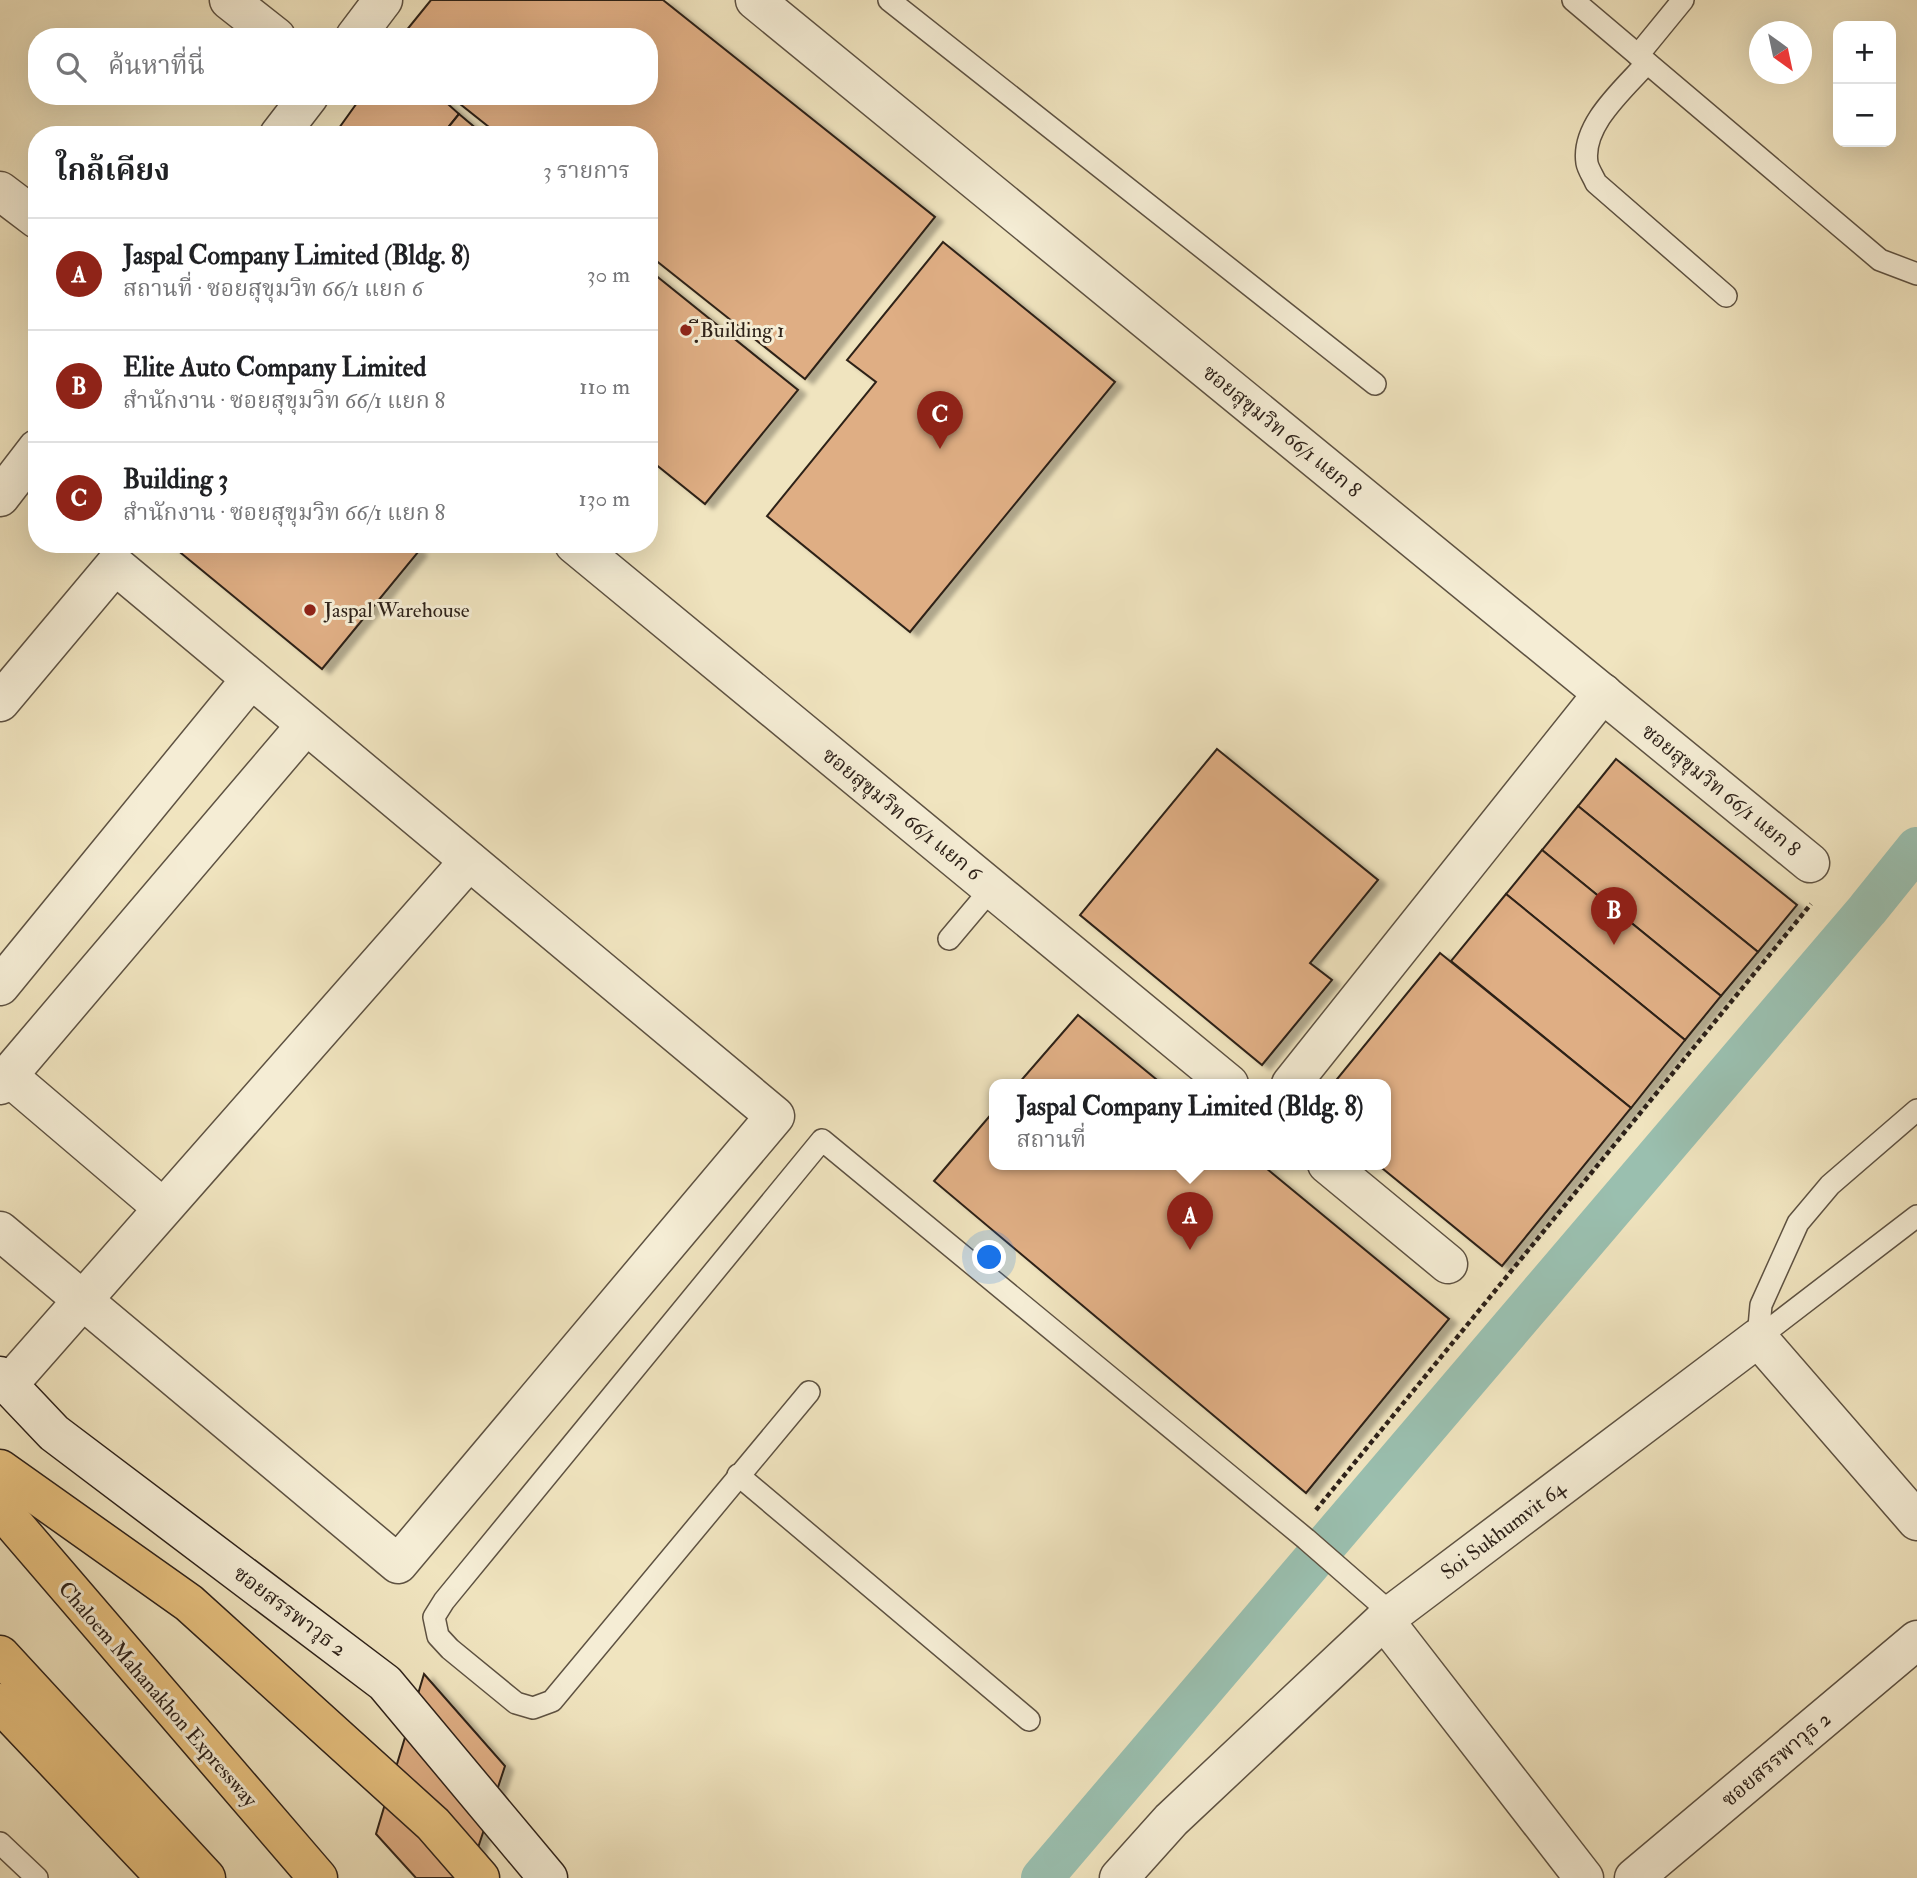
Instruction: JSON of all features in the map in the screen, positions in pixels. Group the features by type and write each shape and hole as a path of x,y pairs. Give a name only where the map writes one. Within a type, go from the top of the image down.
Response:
{"highway":[{"path":"0,1469 188,1603 433,1824 480,1878"},
{"name":"Chaloem Mahanakhon Expressway","path":"0,1508 318,1878"},
{"path":"0,1535 298,1878"},
{"path":"0,1655 206,1878"},
{"path":"0,1703 166,1878"}],"street":[{"path":"229,0 265,28"},
{"path":"362,28 383,0"},
{"name":"ซอยสุขุมวิท 66/1 แยก 8","path":"755,0 1810,863"},
{"path":"286,126 302,105"},
{"path":"0,191 28,212"},
{"path":"0,497 28,461"},
{"name":"ซอยสุขุมวิท 66/1 แยก 6","path":"585,553 1223,1079"},
{"path":"0,702 115,565 775,1116 398,1563 0,1231"},
{"path":"0,986 251,679"},
{"path":"1295,1079 1603,694"},
{"path":"163,1208 4,1081 306,725"},
{"path":"4,1380 83,1300 470,861"},
{"path":"1334,1170 1448,1264"},
{"path":"1758,1338 1917,1521"},
{"name":"Soi Sukhumvit 64","path":"1119,1878 1171,1820 1388,1617 1758,1338"},
{"name":"ซอยสรรพาวุธ 2","path":"4,1380 54,1433 385,1684 548,1878"},
{"path":"1388,1617 1584,1878"},
{"name":"ซอยสรรพาวุธ 2","path":"1634,1878 1917,1640"}],"lane":[{"path":"889,0 1375,384"},
{"path":"1573,0 1880,260 1917,274"},
{"path":"1684,0 1594,125 1587,143 1587,164 1596,183 1726,296"},
{"path":"949,939 992,888"},
{"path":"1758,1338 1761,1305 1798,1223 1830,1185 1917,1110"},
{"path":"809,1392 552,1701 533,1708 516,1703 438,1636 434,1617 444,1601 822,1140 1302,1536 1356,1582 1388,1617"},
{"name":"Soi Sukhumvit 64","path":"1758,1338 1917,1216"},
{"path":"738,1475 1029,1720"},
{"path":"0,1843 37,1878"}],"path":[{"path":"1302,1536 1831,879 1810,863"}],"building":[{"path":"431,0 663,0 935,217 805,379 658,262 658,126 488,126 461,105 658,105 658,28 408,28"},
{"path":"356,105 449,105 459,114 449,126 340,126"},
{"path":"459,114 473,126 449,126"},
{"path":"943,242 1115,382 910,632 767,516 876,382 847,360"},
{"name":"ฺีBuilding 1","path":"658,277 798,390 705,504 658,466"},
{"name":"Jaspal Warehouse","path":"181,553 417,553 322,669"},
{"path":"1217,749 1378,880 1310,963 1332,980 1262,1065 1080,915"},
{"path":"1616,759 1797,905 1758,952 1578,806"},
{"path":"1578,806 1758,952 1721,996 1542,850"},
{"path":"1542,850 1721,996 1685,1040 1506,894"},
{"path":"1506,894 1685,1040 1631,1108 1451,961"},
{"path":"1440,953 1631,1108 1502,1266 1384,1170 1391,1170 1391,1079 1337,1079"},
{"path":"1078,1015 1156,1079 1022,1079"},
{"path":"989,1117 989,1170 1268,1170 1449,1319 1306,1493 934,1181"},
{"path":"424,1674 505,1766 468,1878 416,1878 376,1834"}],"waterway":[{"path":"1042,1878 1917,848"}],"place":[{"name":"ฺีBuilding 1","path":"686,330"},
{"name":"Building 3","path":"940,449"},
{"name":"Jaspal Warehouse","path":"310,610"},
{"name":"Elite Auto Company Limited","path":"1614,945"},
{"name":"Jaspal Company Limited (Bldg. 8)","path":"1190,1250"}]}
